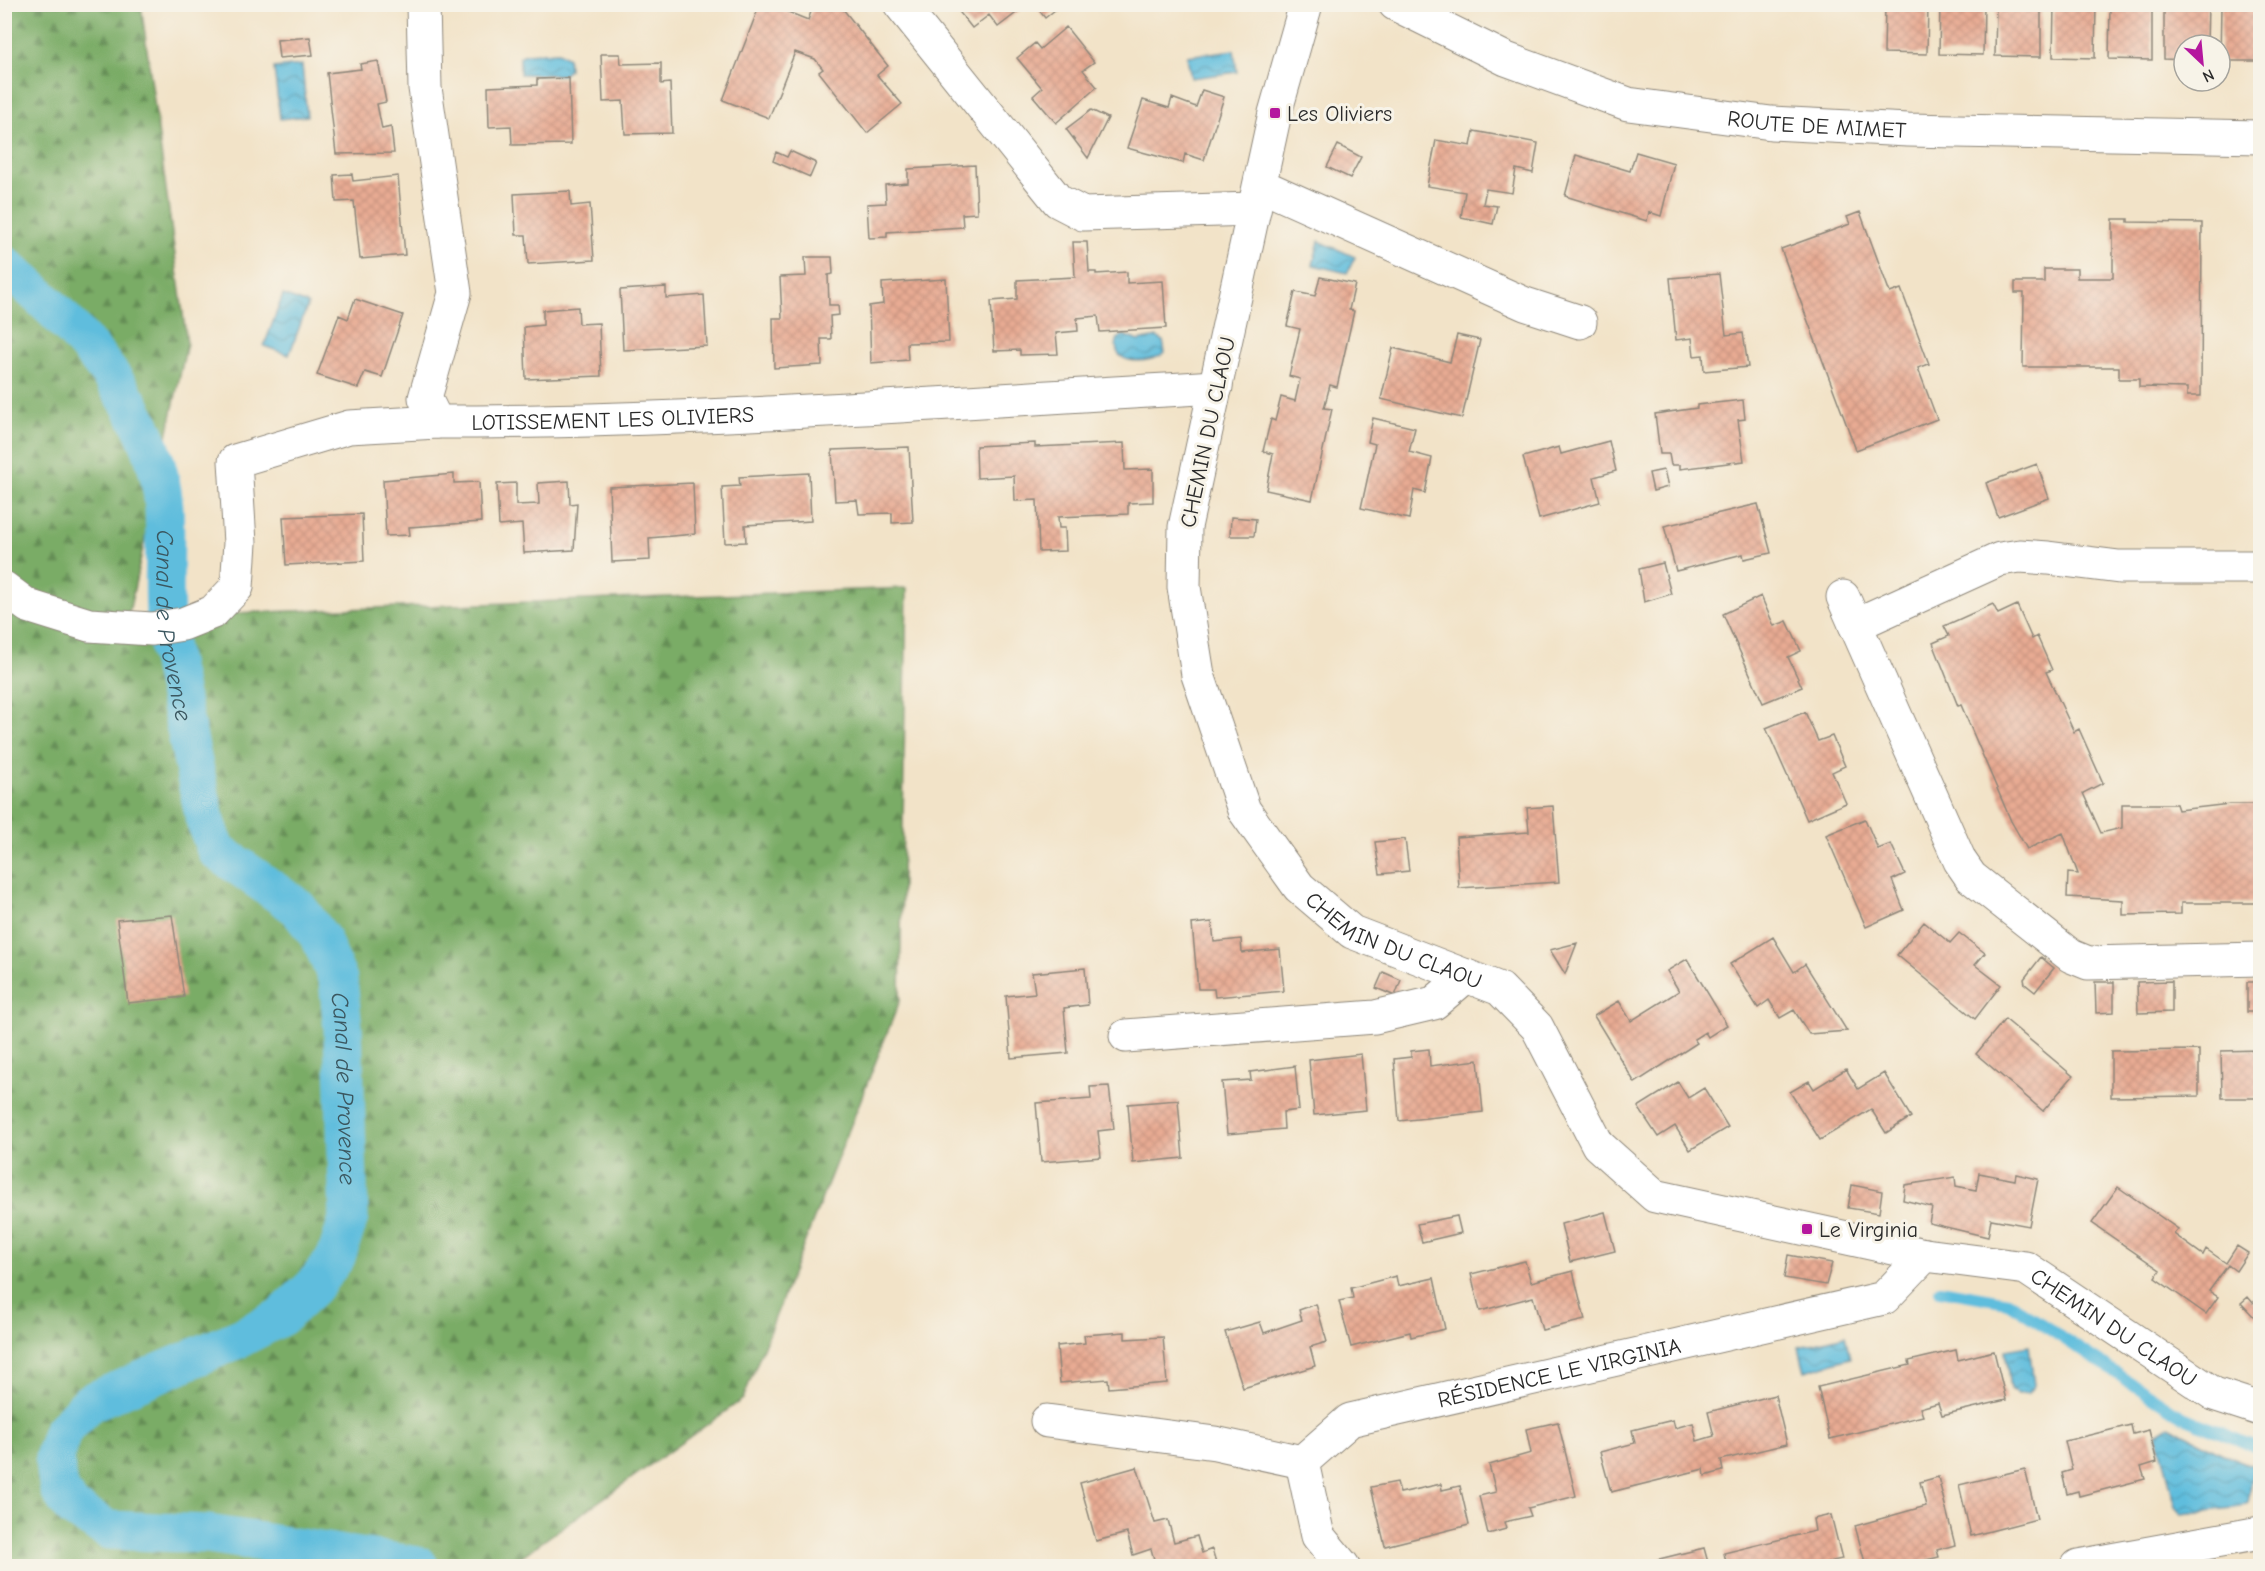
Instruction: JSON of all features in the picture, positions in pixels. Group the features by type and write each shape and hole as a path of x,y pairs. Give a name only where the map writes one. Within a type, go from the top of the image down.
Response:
{"street":[{"path":"423,4 425,88 455,293 424,398 437,422"},
{"path":"900,4 1058,201 1083,214 1257,197 1525,304 1580,322"},
{"name":"CHEMIN DU CLAOU","path":"1306,4 1275,113 1185,527 1184,587 1198,675 1244,810 1299,887 1352,932 1500,989 1537,1027 1598,1145 1655,1196 1925,1255 2026,1268 2214,1394 2260,1409"},
{"name":"ROUTE DE MIMET","path":"1395,4 1506,59 1628,104 1794,124 1908,130 2260,137"},
{"name":"LOTISSEMENT LES OLIVIERS","path":"6,591 28,606 89,626 164,627 213,612 237,587 240,543 235,461 349,427 882,407 1216,387"},
{"path":"2260,567 2119,567 2020,556 2000,559 1849,611 1960,861 1971,877 2071,956 2088,963 2260,959"},
{"path":"1126,1036 1375,1017 1434,1003 1466,976"},
{"name":"RÉSIDENCE LE VIRGINIA","path":"1302,1462 1350,1420 1884,1299 1925,1255"},
{"path":"1047,1421 1215,1443 1302,1462 1318,1536 1343,1566"},
{"path":"2078,1566 2260,1533"}],"green space":[{"path":"5,5 141,5 187,343 128,617 907,588 900,1000 743,1399 508,1566 5,1566"}],"water":[{"path":"1234,50 1237,72 1191,78 1187,56"},
{"path":"558,52 568,58 569,70 563,75 520,74 520,57 525,54"},
{"path":"302,65 307,116 280,119 274,68"},
{"path":"1319,241 1355,257 1347,273 1313,265"},
{"path":"283,295 308,304 289,355 264,346"},
{"path":"1124,335 1138,341 1157,337 1163,341 1165,353 1159,357 1141,361 1124,358 1116,347 1118,338"},
{"path":"1845,1336 1850,1358 1805,1371 1799,1347"},
{"path":"2029,1346 2034,1385 2028,1393 2018,1394 2010,1389 2005,1350"},
{"path":"2169,1426 2223,1454 2254,1466 2248,1503 2240,1507 2182,1514 2176,1507 2157,1434"}],"building":[{"path":"760,4 768,4 808,20 814,4 835,9 839,4 888,66 877,75 902,104 867,133 819,72 823,69 815,59 795,52 769,118 723,100"},
{"path":"953,4 1028,4 998,27 989,15 972,28"},
{"path":"1885,4 1928,4 1927,54 1884,53"},
{"path":"1940,4 1984,4 1983,55 1939,54"},
{"path":"1996,4 2041,4 2041,57 1995,56"},
{"path":"2054,4 2096,4 2095,58 2053,57"},
{"path":"2164,4 2208,4 2207,33 2172,33 2172,59 2164,59"},
{"path":"1035,5 1061,5 1045,18"},
{"path":"2110,5 2152,5 2152,60 2109,59"},
{"path":"2221,5 2260,5 2260,61 2232,61 2232,33 2220,33"},
{"path":"1066,27 1094,62 1083,70 1097,87 1056,123 1033,96 1042,88 1017,58 1035,43 1040,49"},
{"path":"310,37 313,55 279,58 277,40"},
{"path":"601,54 620,54 621,64 661,63 661,84 670,83 672,133 625,134 623,101 603,102"},
{"path":"378,61 386,102 377,104 382,129 391,127 394,153 336,154 327,73 361,69 360,64"},
{"path":"569,78 571,144 512,145 511,126 489,127 488,87 537,85 537,79"},
{"path":"1202,90 1224,97 1204,160 1185,154 1183,163 1127,148 1143,100 1169,108 1172,98 1196,107"},
{"path":"1091,110 1108,118 1088,158 1066,129"},
{"path":"1474,131 1538,143 1533,173 1516,169 1512,193 1486,189 1483,204 1497,206 1493,224 1461,217 1465,192 1427,186 1436,140 1471,146"},
{"path":"1338,145 1361,157 1350,178 1327,167"},
{"path":"790,151 816,163 810,177 773,161 776,152 787,157"},
{"path":"1636,152 1674,163 1661,216 1649,212 1647,221 1565,196 1576,155 1630,171"},
{"path":"975,165 977,213 962,214 963,227 887,232 887,237 869,238 867,204 886,203 885,185 908,183 908,169"},
{"path":"352,174 353,181 398,176 405,255 360,259 354,201 336,202 334,175"},
{"path":"570,191 571,206 590,204 594,260 528,264 526,235 516,235 514,194"},
{"path":"1860,212 1890,293 1901,289 1929,364 1918,368 1937,419 1856,450 1781,249 1850,224 1847,217"},
{"path":"2113,219 2128,219 2128,222 2202,223 2201,396 2187,396 2187,388 2139,387 2139,379 2119,379 2119,367 2023,367 2024,293 2015,293 2015,282 2044,282 2044,269 2077,269 2077,278 2113,278"},
{"path":"1073,242 1087,242 1089,272 1096,272 1096,274 1127,272 1127,283 1163,281 1166,328 1100,332 1098,316 1077,318 1078,331 1056,333 1058,354 1020,355 1020,350 994,351 991,301 1017,299 1017,280 1075,277"},
{"path":"805,257 832,257 833,274 828,275 829,305 838,305 839,315 830,316 831,339 821,339 822,365 774,368 773,318 782,318 780,277 806,276"},
{"path":"1719,274 1726,335 1743,333 1748,367 1704,371 1703,355 1694,356 1692,338 1676,340 1670,278"},
{"path":"1320,277 1355,284 1349,310 1354,311 1337,387 1330,385 1324,408 1332,409 1312,500 1266,490 1273,454 1263,451 1271,419 1275,421 1281,397 1295,401 1300,379 1289,376 1300,329 1287,326 1295,292 1315,296"},
{"path":"946,279 949,342 907,343 908,360 871,363 869,306 883,304 882,283"},
{"path":"666,287 666,298 704,295 707,346 623,350 620,290"},
{"path":"355,299 403,315 382,377 365,372 358,388 317,375 339,315 348,319"},
{"path":"578,307 579,324 599,323 601,376 526,379 524,327 543,325 543,310"},
{"path":"1457,335 1480,340 1462,418 1381,399 1393,348 1450,362"},
{"path":"1743,400 1745,419 1738,420 1744,461 1680,469 1680,465 1671,465 1669,454 1660,454 1655,414 1697,408 1697,405"},
{"path":"1373,418 1415,428 1409,452 1432,458 1425,493 1414,490 1409,519 1361,508 1375,444 1368,442"},
{"path":"1609,441 1616,471 1594,477 1600,502 1539,519 1523,457 1559,447 1561,454"},
{"path":"1035,443 1035,447 1124,443 1125,470 1153,469 1153,502 1128,503 1128,514 1058,517 1059,528 1065,528 1066,551 1039,552 1037,500 1015,501 1014,476 977,478 976,446"},
{"path":"909,447 913,522 892,523 892,513 859,514 857,500 835,501 832,450"},
{"path":"2037,464 2049,498 1998,517 1986,483"},
{"path":"1664,470 1668,487 1653,491 1649,473"},
{"path":"809,473 811,521 745,525 746,542 725,543 722,487 740,486 739,477"},
{"path":"454,474 454,483 479,482 481,522 409,527 410,535 386,536 383,480"},
{"path":"569,481 570,504 577,503 574,550 524,553 522,524 499,526 497,484 516,483 516,505 539,504 538,483"},
{"path":"693,483 695,534 649,538 650,560 612,562 609,487"},
{"path":"1758,504 1771,553 1744,559 1743,554 1676,571 1664,526"},
{"path":"362,514 364,561 286,565 283,517"},
{"path":"1231,517 1256,519 1254,536 1230,536"},
{"path":"1663,563 1671,594 1644,602 1639,569"},
{"path":"1761,596 1774,626 1787,621 1801,651 1788,657 1802,687 1763,703 1723,614"},
{"path":"1993,604 1998,614 2017,605 2032,639 2037,636 2052,670 2046,672 2074,732 2079,729 2103,783 2083,793 2101,833 2122,828 2122,804 2176,804 2178,810 2230,804 2260,804 2260,903 2181,903 2181,914 2123,915 2123,900 2067,897 2068,873 2078,874 2063,833 2027,849 2011,821 1961,705 1958,706 1933,643 1949,636 1944,626"},
{"path":"1805,712 1818,741 1832,736 1845,766 1832,772 1846,803 1807,820 1766,728"},
{"path":"1553,806 1559,882 1459,888 1456,837 1529,832 1527,808"},
{"path":"1865,819 1878,849 1891,844 1905,874 1892,880 1904,910 1866,927 1826,835"},
{"path":"1405,839 1409,871 1380,874 1375,842"},
{"path":"172,915 184,997 128,1003 117,920"},
{"path":"1212,922 1214,942 1241,939 1242,953 1280,949 1284,991 1215,997 1214,989 1198,989 1192,924"},
{"path":"1924,922 1950,943 1959,933 1985,953 1975,965 2001,985 1975,1019 1897,955"},
{"path":"1773,937 1794,972 1805,964 1847,1031 1809,1034 1794,1010 1780,1018 1769,1000 1758,1008 1730,964"},
{"path":"1577,943 1565,974 1550,950"},
{"path":"2041,957 2054,968 2035,992 2025,984 2024,979"},
{"path":"1687,959 1727,1025 1708,1037 1705,1032 1694,1039 1697,1043 1635,1083 1594,1016 1619,1001 1631,1021 1679,991 1667,971"},
{"path":"1085,968 1088,1005 1064,1008 1068,1053 1011,1058 1006,996 1035,993 1032,973"},
{"path":"1383,972 1401,980 1395,996 1376,988"},
{"path":"2172,981 2172,1012 2138,1013 2137,982"},
{"path":"2095,982 2114,982 2114,1012 2096,1013"},
{"path":"2247,982 2260,982 2260,1012 2247,1012"},
{"path":"2005,1019 2073,1076 2043,1111 1976,1054"},
{"path":"1429,1049 1430,1066 1478,1060 1483,1112 1399,1121 1394,1059 1411,1057 1411,1051"},
{"path":"2199,1050 2199,1096 2111,1097 2111,1051"},
{"path":"2260,1050 2260,1098 2222,1098 2221,1051"},
{"path":"1361,1054 1366,1110 1314,1115 1309,1060"},
{"path":"1295,1066 1299,1110 1283,1112 1284,1129 1227,1134 1222,1082 1251,1080 1250,1072"},
{"path":"1846,1069 1858,1089 1884,1073 1911,1117 1886,1133 1871,1109 1820,1140 1790,1092 1809,1081 1814,1089"},
{"path":"1678,1082 1688,1098 1704,1088 1728,1127 1690,1150 1675,1126 1658,1137 1638,1107"},
{"path":"1109,1086 1114,1129 1098,1131 1101,1157 1041,1162 1036,1103 1091,1099 1090,1087"},
{"path":"1178,1100 1183,1158 1133,1163 1128,1104"},
{"path":"1979,1173 2015,1180 2016,1174 2038,1179 2029,1226 1991,1219 1988,1237 1929,1223 1932,1207 1903,1200 1905,1185 1955,1177 1956,1186 1976,1190"},
{"path":"1852,1185 1882,1191 1879,1213 1848,1208"},
{"path":"2118,1187 2178,1229 2174,1234 2203,1255 2206,1249 2226,1263 2237,1246 2248,1253 2236,1271 2228,1265 2209,1291 2218,1297 2206,1314 2155,1278 2160,1270 2092,1223"},
{"path":"1605,1212 1615,1251 1570,1262 1561,1224"},
{"path":"1457,1216 1461,1233 1422,1242 1417,1224"},
{"path":"1788,1255 1832,1263 1826,1285 1784,1278"},
{"path":"1525,1261 1531,1282 1573,1271 1585,1320 1542,1330 1533,1297 1480,1311 1471,1274"},
{"path":"1396,1276 1398,1286 1434,1278 1445,1329 1411,1337 1410,1332 1351,1347 1339,1301 1353,1298 1351,1288"},
{"path":"2260,1296 2260,1311 2254,1317 2241,1303 2248,1297 2253,1303"},
{"path":"1316,1304 1327,1342 1310,1347 1315,1366 1243,1388 1225,1332 1260,1322 1264,1333 1302,1320 1299,1310"},
{"path":"1125,1332 1125,1339 1163,1337 1167,1383 1109,1388 1108,1379 1060,1383 1057,1346 1085,1343 1084,1335"},
{"path":"1956,1350 1958,1360 1994,1351 2006,1400 1942,1415 1938,1403 1920,1408 1923,1416 1830,1439 1818,1387 1910,1365 1909,1361"},
{"path":"1775,1395 1787,1444 1721,1460 1723,1471 1705,1476 1704,1469 1611,1492 1600,1452 1635,1443 1632,1430 1673,1420 1675,1428 1693,1423 1697,1441 1714,1436 1708,1412"},
{"path":"1558,1422 1576,1496 1528,1508 1531,1516 1504,1522 1506,1529 1488,1534 1479,1496 1496,1492 1489,1465 1531,1453 1526,1429"},
{"path":"2131,1425 2133,1434 2149,1430 2157,1462 2141,1467 2145,1479 2079,1496 2078,1491 2067,1494 2062,1473 2072,1470 2065,1441"},
{"path":"1137,1467 1155,1523 1168,1520 1174,1542 1197,1536 1202,1553 1212,1549 1217,1566 1156,1566 1151,1549 1133,1555 1127,1533 1096,1541 1080,1483"},
{"path":"2025,1469 2037,1519 1971,1536 1959,1485"},
{"path":"1938,1477 1955,1545 1937,1550 1939,1557 1922,1561 1923,1566 1910,1566 1909,1564 1866,1566 1855,1526 1926,1506 1920,1482"},
{"path":"1397,1482 1400,1493 1441,1484 1442,1490 1460,1486 1469,1525 1385,1546 1371,1487"},
{"path":"1831,1515 1842,1559 1823,1563 1824,1566 1727,1566 1724,1553 1815,1531 1813,1519"},
{"path":"1704,1548 1709,1566 1640,1566 1639,1564"}],"waterway":[{"name":"Canal de Provence","path":"4,265 31,288 84,342 129,403 146,437 158,471 164,507 164,606 167,639 205,819 216,850 297,907 321,939 338,980 343,1028 349,1217 336,1257 313,1287 281,1317 238,1339 89,1403 62,1432 54,1458 59,1489 72,1508 109,1530 208,1534 419,1566"},
{"path":"1940,1290 2008,1302 2183,1417 2256,1447"}],"place":[{"name":"Les Oliviers","path":"1275,113"},
{"name":"Le Virginia","path":"1807,1229"}]}
